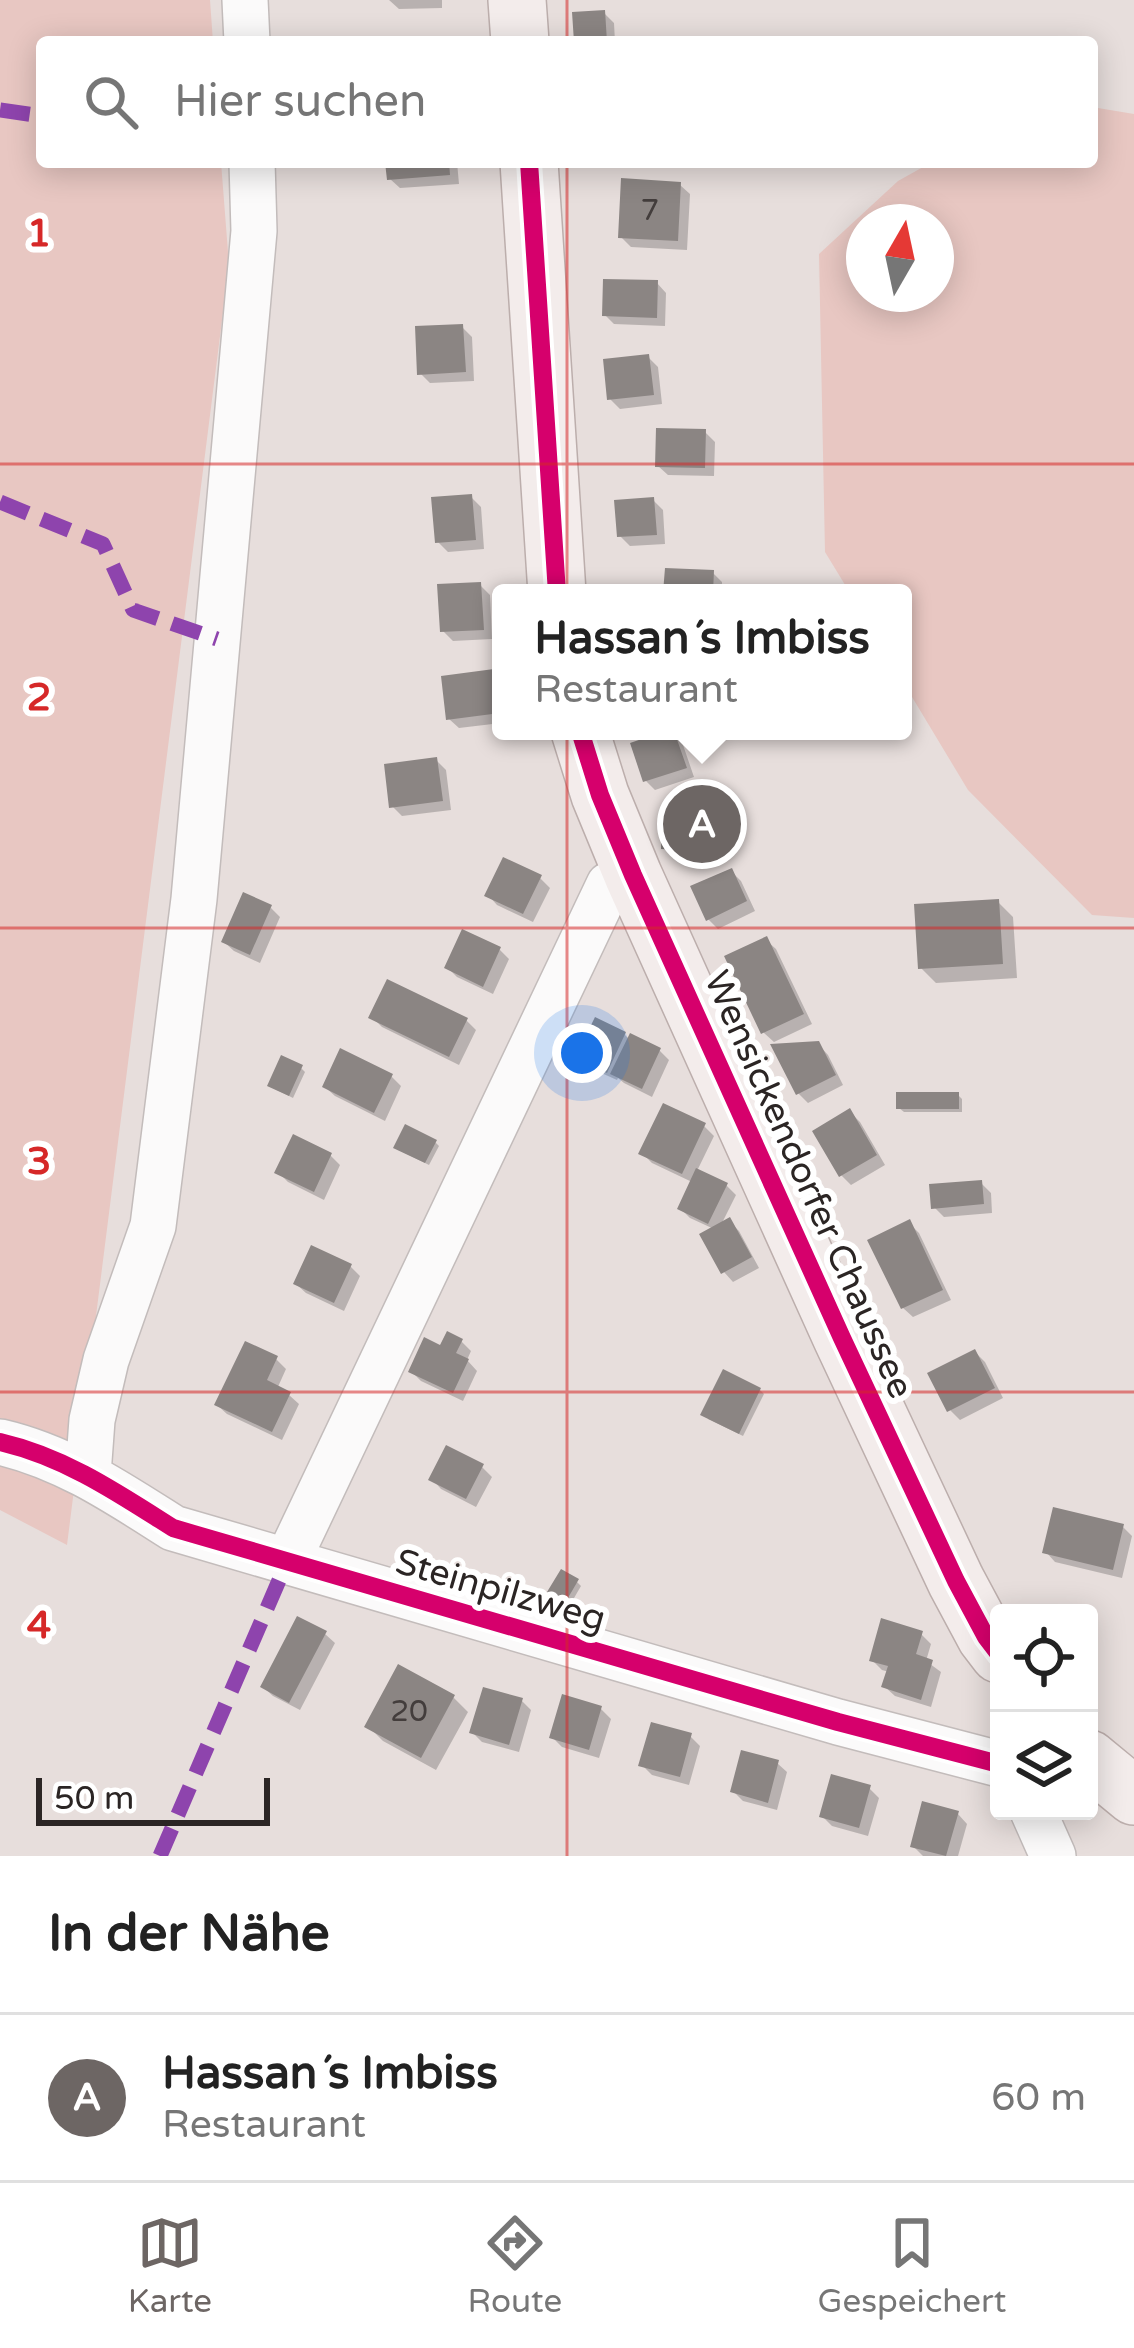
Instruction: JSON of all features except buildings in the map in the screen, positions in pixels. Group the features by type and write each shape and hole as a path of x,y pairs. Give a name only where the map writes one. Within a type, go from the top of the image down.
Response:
{"main road":[{"path":"517,0 520,36"},
{"path":"529,168 556,584"},
{"name":"Wensickendorfer Chaussee","path":"583,740 633,874 842,1338 956,1581 990,1642"},
{"path":"1098,1766 1134,1796"}],"street":[{"path":"245,0 247,36"},
{"path":"88,1474 92,1420 106,1360 153,1226 194,899 254,231 252,168"},
{"path":"287,1562 609,885 633,874"},
{"name":"Steinpilzweg","path":"0,1442 88,1474 173,1528 838,1722 990,1762"},
{"path":"1037,1820 1053,1856"}],"shaded area":[{"path":"0,0 210,0 213,36 36,36 36,168 221,168 229,265 67,1545 0,1510"},
{"path":"1098,108 1134,114 1134,918 1092,915 968,790 912,697 912,584 845,584 825,552 819,254 846,229 846,312 954,312 954,204 873,204 921,168 1098,168"}],"marked path":[{"path":"0,110 36,115"},
{"path":"0,502 103,544 133,610 217,639"},
{"path":"160,1856 287,1562"}],"cycle path":[{"path":"529,168 556,584"},
{"path":"583,740 633,875 842,1338 956,1581 990,1642"},
{"path":"0,1442 69,1467 173,1528 838,1722 990,1762"}],"place":[{"name":"Hassan´s Imbiss","path":"702,824"}]}
